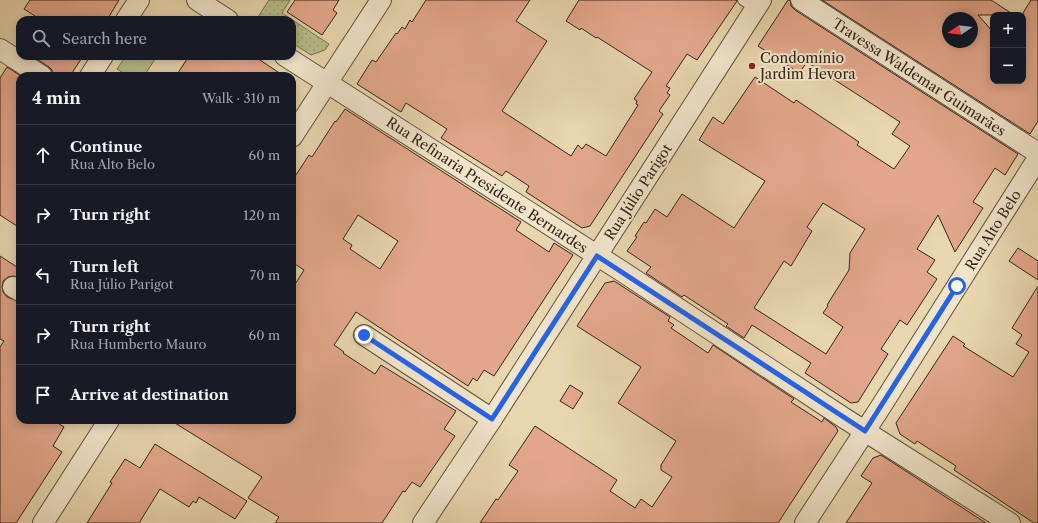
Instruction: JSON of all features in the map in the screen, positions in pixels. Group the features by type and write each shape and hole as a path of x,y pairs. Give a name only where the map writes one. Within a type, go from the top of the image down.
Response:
{"street":[{"path":"129,16 139,0"},
{"path":"197,0 222,16"},
{"path":"296,130 381,0"},
{"name":"Travessa Waldemar Guimarães","path":"801,0 1038,153"},
{"name":"Rua Júlio Parigot","path":"422,523 492,419 597,256 753,3"},
{"path":"0,49 16,59"},
{"path":"17,60 36,72"},
{"path":"93,72 100,60"},
{"name":"Rua Refinaria Presidente Bernardes","path":"291,60 597,256 865,431 1010,523"},
{"name":"Rua Alto Belo","path":"804,523 865,431 1038,158"},
{"path":"364,335 492,419"},
{"path":"43,523 106,424"}],"green space":[{"path":"269,0 290,0 282,13 287,16 259,16"},
{"path":"296,22 329,44 325,50 311,55 296,46"},
{"path":"123,60 154,60 147,72 122,72 117,69"}],"building":[{"path":"30,0 119,0 109,16 35,16 24,9"},
{"path":"295,0 339,0 333,10 337,13 322,35 296,18 296,16 287,12"},
{"path":"426,0 530,0 516,21 547,41 502,111 571,156 578,145 582,149 586,144 606,156 638,105 636,104 637,101 634,99 652,72 597,37 596,38 581,28 580,30 566,21 579,0 737,1 697,60 687,54 666,86 670,88 667,93 670,95 659,111 663,114 590,226 582,228 526,192 529,186 506,171 502,176 441,138 447,129 406,103 401,112 357,84 372,60 376,62 396,33 397,34 402,27 405,29 410,20 412,22"},
{"path":"788,0 790,0 791,6 795,10 1018,154 1005,175 995,168 973,202 983,208 955,252 938,215 917,249 935,260 927,272 937,279 907,325 900,320 881,349 888,354 858,402 851,403 805,373 811,363 752,325 744,338 726,326 728,324 684,295 682,297 646,273 651,267 627,251 637,237 635,236 644,222 646,223 655,209 667,217 682,194 734,228 765,181 699,140 713,117 723,124 755,77 794,103 796,100 859,142 857,145 894,169 910,146 892,134 900,122 807,62 799,73 758,46","holes":["823,203 865,229 850,253 849,270 823,313 843,327 826,354 754,308 784,261 791,266 812,231 807,227"]},
{"path":"822,0 991,0 1009,12 990,12 990,15 978,15 990,29 990,84 1026,84 1026,12 1024,12 1031,0 1038,0 1038,121 1030,134"},
{"path":"38,60 80,60 73,72 52,72 49,67"},
{"path":"186,60 260,60 278,72 179,72"},
{"path":"7,67 16,73 16,225 0,215 0,78"},
{"path":"345,109 521,222 516,230 549,252 554,243 573,255 494,376 484,370 477,381 473,378 468,386 356,312 334,345 344,352 343,353 375,374 381,365 456,411 444,429 455,436 420,487 412,482 405,492 403,491 382,523 275,523 279,517 248,498 262,477 176,424 296,424 296,283 304,270 296,265 296,175 309,155 312,157 335,121 336,122","holes":["358,215 398,241 380,269 350,249 352,245 343,239"]},
{"path":"1018,248 1038,261 1038,280 1009,261"},
{"path":"0,256 16,266 16,277 8,277 3,281 2,287 3,292 7,297 16,300 16,424 59,424 64,427 53,446 62,452 16,523 0,523 0,347 4,341 0,339"},
{"path":"614,281 670,317 668,321 674,325 671,328 708,353 713,345 794,399 791,402 822,422 824,418 836,427 838,431 778,523 480,523 496,499 498,500 518,471 509,465 535,426 617,480 610,491 635,508 641,499 652,507 672,477 661,470 661,465 676,441 618,403 641,367 577,326 605,283"},
{"path":"1038,286 1038,523 1034,523 954,470 956,466 917,441 915,444 900,434 896,423 953,336 965,344 963,346 1013,377 1029,352 1016,344 1022,335 1012,328"},
{"path":"570,385 583,393 573,409 560,401"},
{"path":"155,444 247,501 235,519 199,497 196,503 193,501 189,507 160,489 139,523 87,523 125,459 140,468"},
{"path":"881,455 986,523 846,523 872,483 861,476 873,458"}],"place":[{"name":"Condomínio Jardim Hevora","path":"752,66"}],"route":[{"path":"364,335 492,419 597,256 865,431 957,286"}]}
